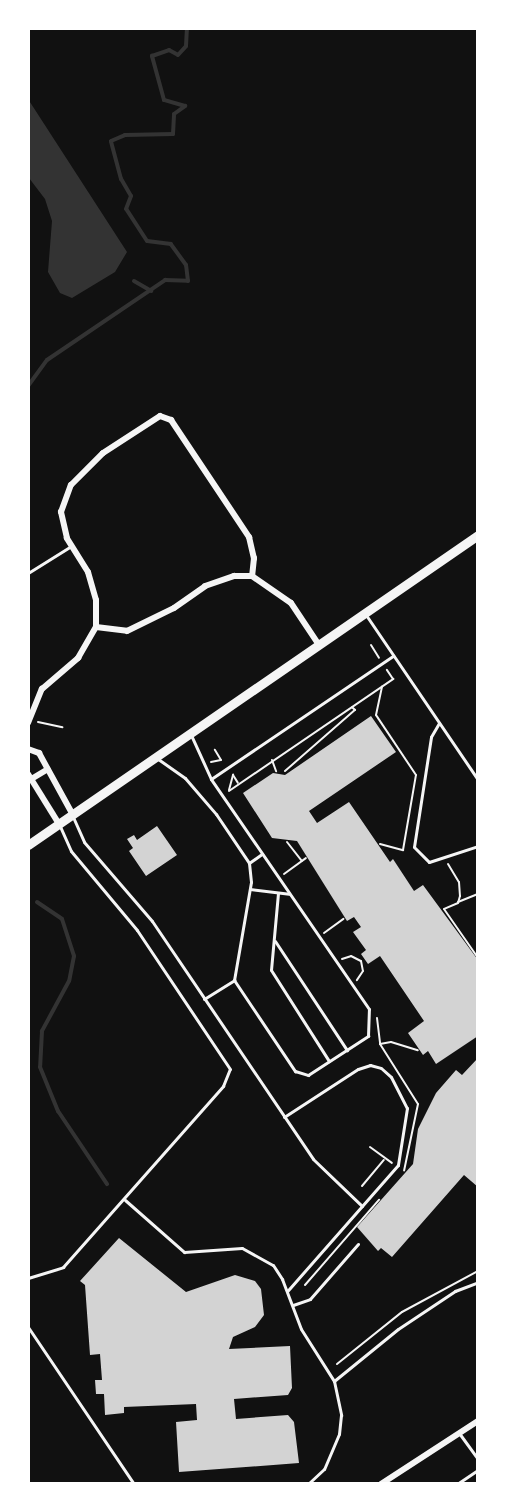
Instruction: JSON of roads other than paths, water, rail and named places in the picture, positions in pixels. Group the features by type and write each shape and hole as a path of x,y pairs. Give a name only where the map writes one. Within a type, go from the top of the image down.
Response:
{"main road":[{"path":"28,845 477,535"}],"street":[{"path":"29,721 42,688 78,658 96,627 96,600 88,572 71,546 61,512 71,485 103,453 160,416 171,420 249,537 254,558 252,576"},
{"path":"96,627 127,631 174,608 206,586 234,576 252,576 291,603 319,645"},
{"path":"28,748 39,753 73,815"},
{"path":"48,769 31,776 59,824"},
{"path":"381,1484 458,1432 477,1422"}],"lane":[{"path":"28,573 71,546"},
{"path":"364,612 477,780"},
{"path":"211,778 393,656"},
{"path":"439,723 431,737 414,847 429,862 445,859 477,846"},
{"path":"157,758 185,778 216,814 249,863 250,889 234,980 295,1071 308,1075 368,1036 369,1009 211,778 190,734"},
{"path":"73,815 84,842 152,921 313,1159 362,1206"},
{"path":"28,1278 63,1267 125,1200 223,1086 230,1069 137,930 71,851 59,824"},
{"path":"249,863 262,854"},
{"path":"250,889 289,894"},
{"path":"278,893 271,970 330,1061"},
{"path":"274,939 347,1050"},
{"path":"204,999 234,980"},
{"path":"284,1117 365,1065 385,1071 405,1101 406,1118 398,1165 287,1290"},
{"path":"125,1200 184,1252 242,1248 259,1255 273,1265 287,1290 301,1329 334,1381 341,1415 339,1434 324,1470 308,1484"},
{"path":"293,1305 310,1299 358,1245"},
{"path":"334,1381 398,1329 455,1291 477,1282"},
{"path":"28,1327 134,1484"},
{"path":"458,1432 477,1459"},
{"path":"457,1484 477,1470"}],"waterway":[{"path":"128,28 136,28"},
{"path":"28,386 47,360 165,280 188,281 186,265 171,244 147,241 126,209 131,196 121,179 111,141 125,135 173,134 174,114 185,106 164,100 152,56 169,50 178,55 186,46 187,28"},
{"path":"134,281 151,291"},
{"path":"37,902 62,919 74,956 69,981 42,1031 40,1067 58,1111 107,1184"}]}
